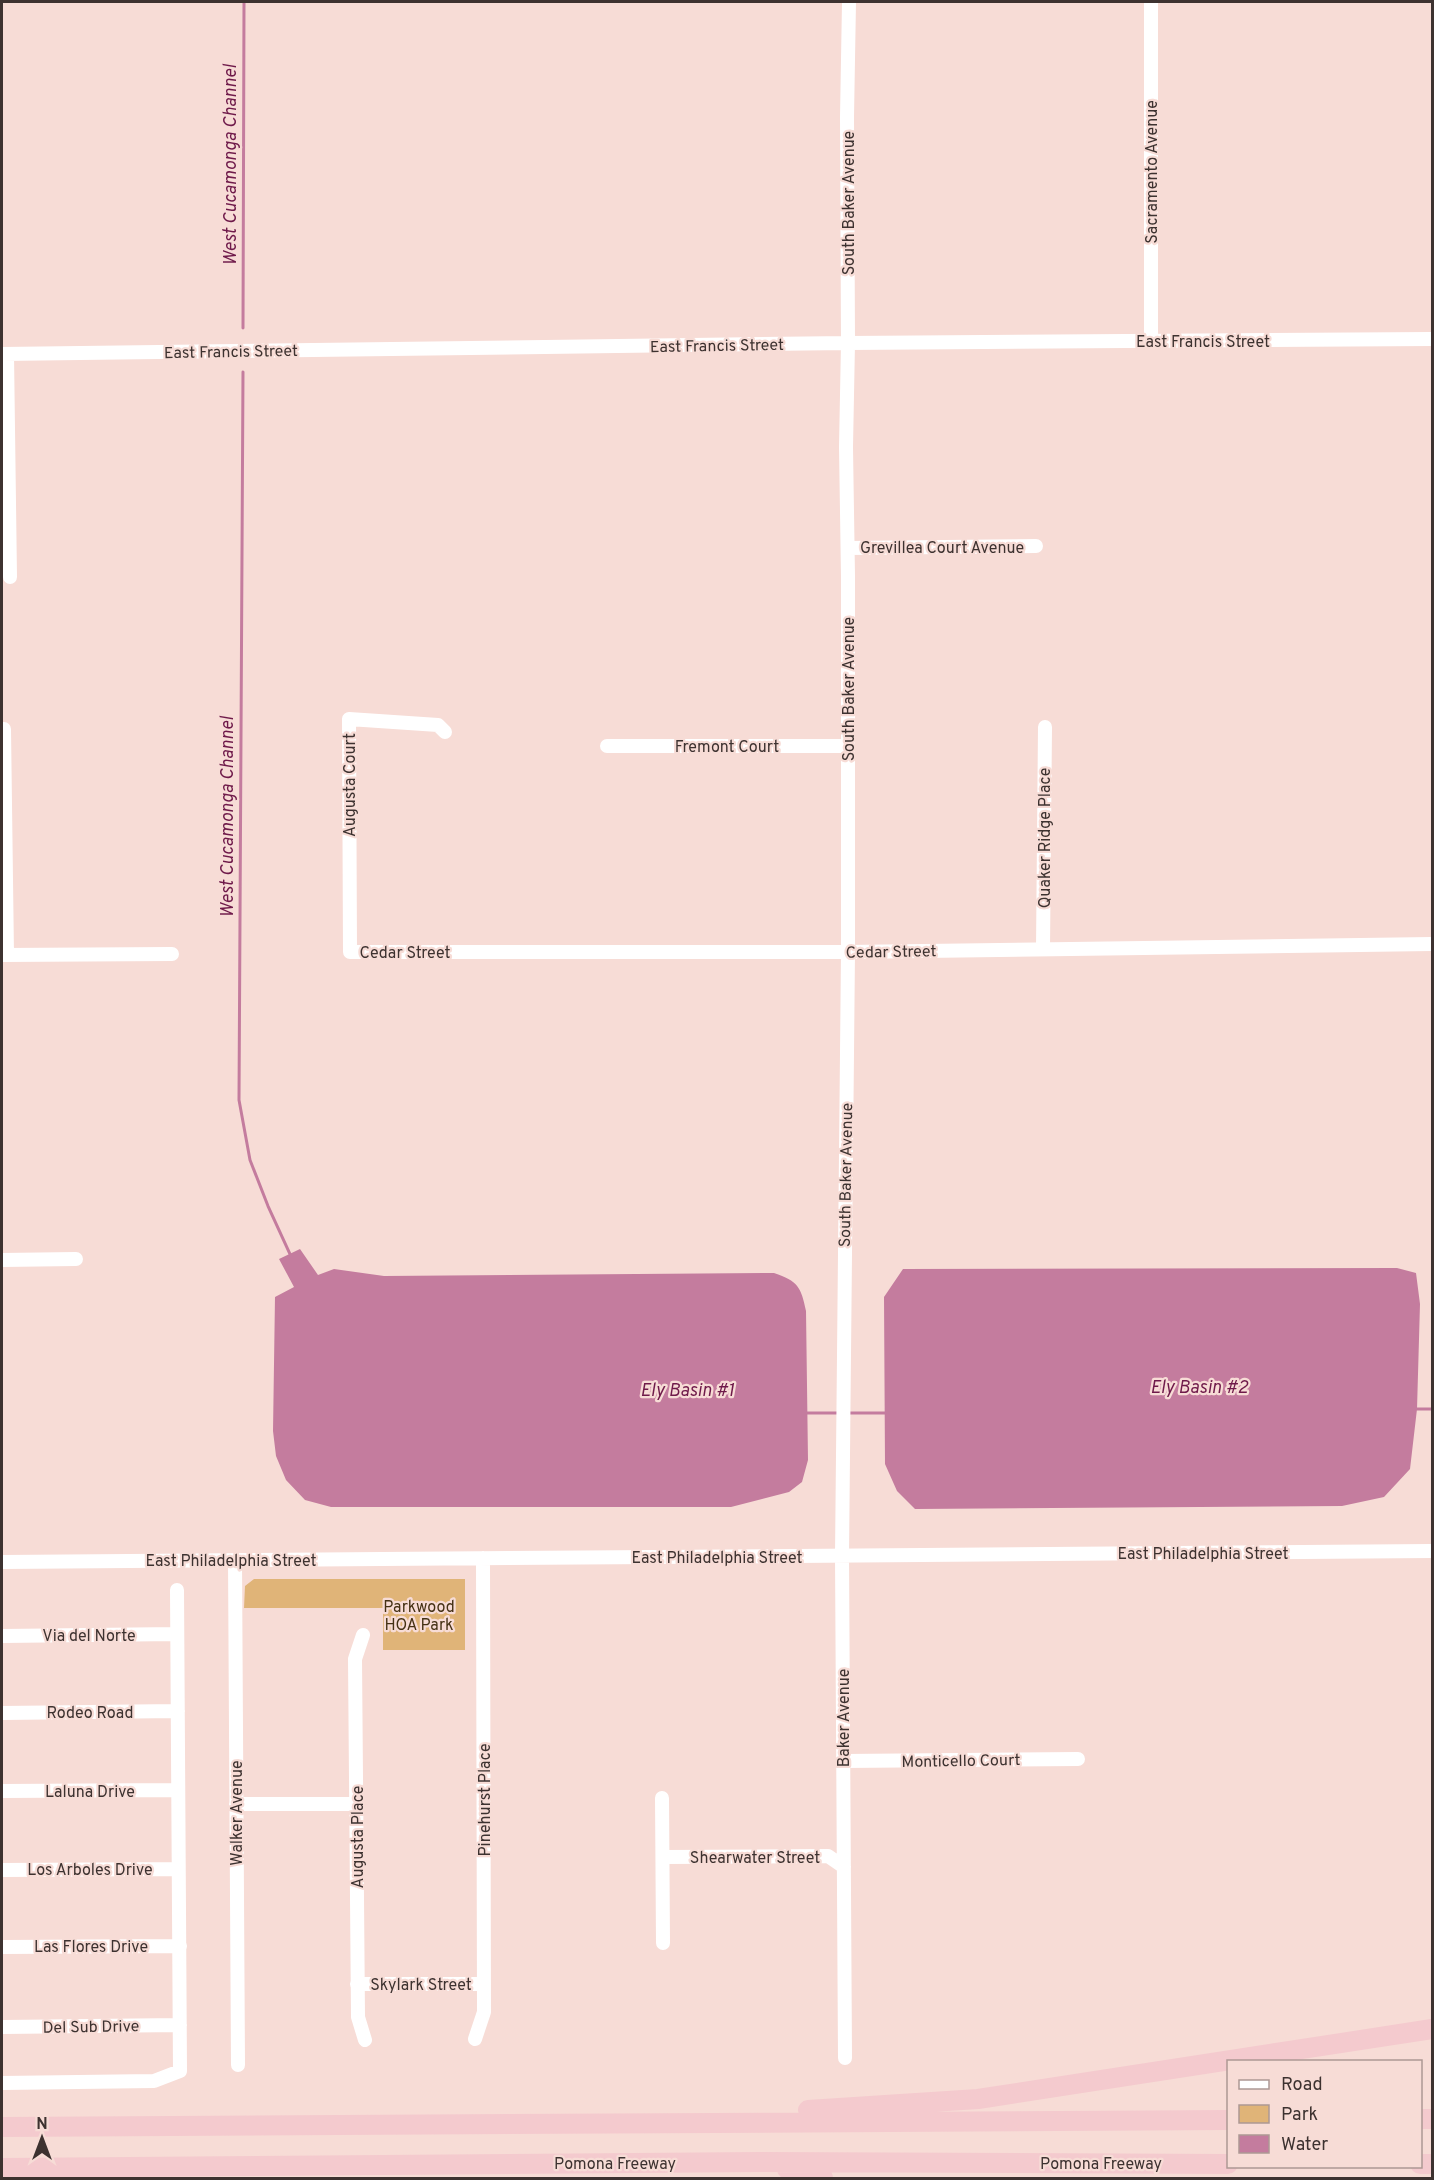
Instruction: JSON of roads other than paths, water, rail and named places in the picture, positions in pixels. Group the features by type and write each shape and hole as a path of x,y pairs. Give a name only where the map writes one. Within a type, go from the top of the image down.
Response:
{"highway":[{"path":"1228,2060 1432,2029"},
{"path":"580,2123 978,2098 1227,2060"},
{"path":"2,2127 1227,2120"},
{"path":"761,2162 823,2178"},
{"name":"Pomona Freeway","path":"2,2168 761,2162 1227,2164"}],"street":[{"name":"South Baker Avenue","path":"842,1377 848,952 846,447 849,2"},
{"name":"Sacramento Avenue","path":"1151,2 1151,342"},
{"name":"East Francis Street","path":"4,354 848,343 1432,339"},
{"path":"4,354 10,577"},
{"name":"Grevillea Court Avenue","path":"848,548 1036,546"},
{"name":"Augusta Court","path":"350,952 349,718 438,724 446,732"},
{"name":"Quaker Ridge Place","path":"1043,949 1045,727"},
{"path":"4,729 4,954 172,954"},
{"name":"Fremont Court","path":"607,746 848,746"},
{"name":"Cedar Street","path":"350,952 848,952 1432,944"},
{"path":"2,1260 76,1259"},
{"name":"Baker Avenue","path":"842,1377 845,2058"},
{"name":"East Philadelphia Street","path":"2,1562 1432,1551"},
{"name":"Pinehurst Place","path":"475,2039 484,2012 483,1558"},
{"name":"Walker Avenue","path":"235,1560 238,2065"},
{"path":"2,2083 154,2081 180,2071 177,1590"},
{"name":"Via del Norte","path":"2,1635 177,1634"},
{"name":"Augusta Place","path":"363,1635 355,1659 357,1984 358,2017 365,2040"},
{"name":"Rodeo Road","path":"2,1713 178,1711"},
{"name":"Monticello Court","path":"843,1761 1078,1759"},
{"name":"Laluna Drive","path":"2,1791 178,1790"},
{"path":"662,1798 663,1943"},
{"path":"236,1804 356,1804"},
{"name":"Shearwater Street","path":"663,1857 828,1856 844,1867"},
{"name":"Los Arboles Drive","path":"2,1870 178,1869"},
{"name":"Las Flores Drive","path":"2,1947 180,1946"},
{"name":"Skylark Street","path":"357,1984 484,1984"},
{"name":"Del Sub Drive","path":"2,2027 180,2025"}],"water":[{"name":"Ely Basin #1","path":"300,1249 318,1275 334,1269 384,1276 774,1273 782,1276 797,1286 806,1311 808,1460 802,1482 789,1492 731,1507 331,1507 305,1500 286,1480 276,1456 273,1431 275,1297 294,1287 279,1259"},
{"name":"Ely Basin #2","path":"1397,1268 1416,1273 1420,1304 1417,1409 1410,1469 1384,1497 1342,1506 915,1509 897,1491 885,1464 884,1297 903,1269"}],"waterway":[{"name":"West Cucamonga Channel","path":"243,328 244,2"},
{"name":"West Cucamonga Channel","path":"243,372 239,1100 250,1160 290,1254"},
{"path":"1417,1409 1432,1409"},
{"path":"807,1413 838,1413"},
{"path":"848,1413 885,1413"}],"park label":[{"name":"Parkwood HOA Park","path":"419,1615"}]}
